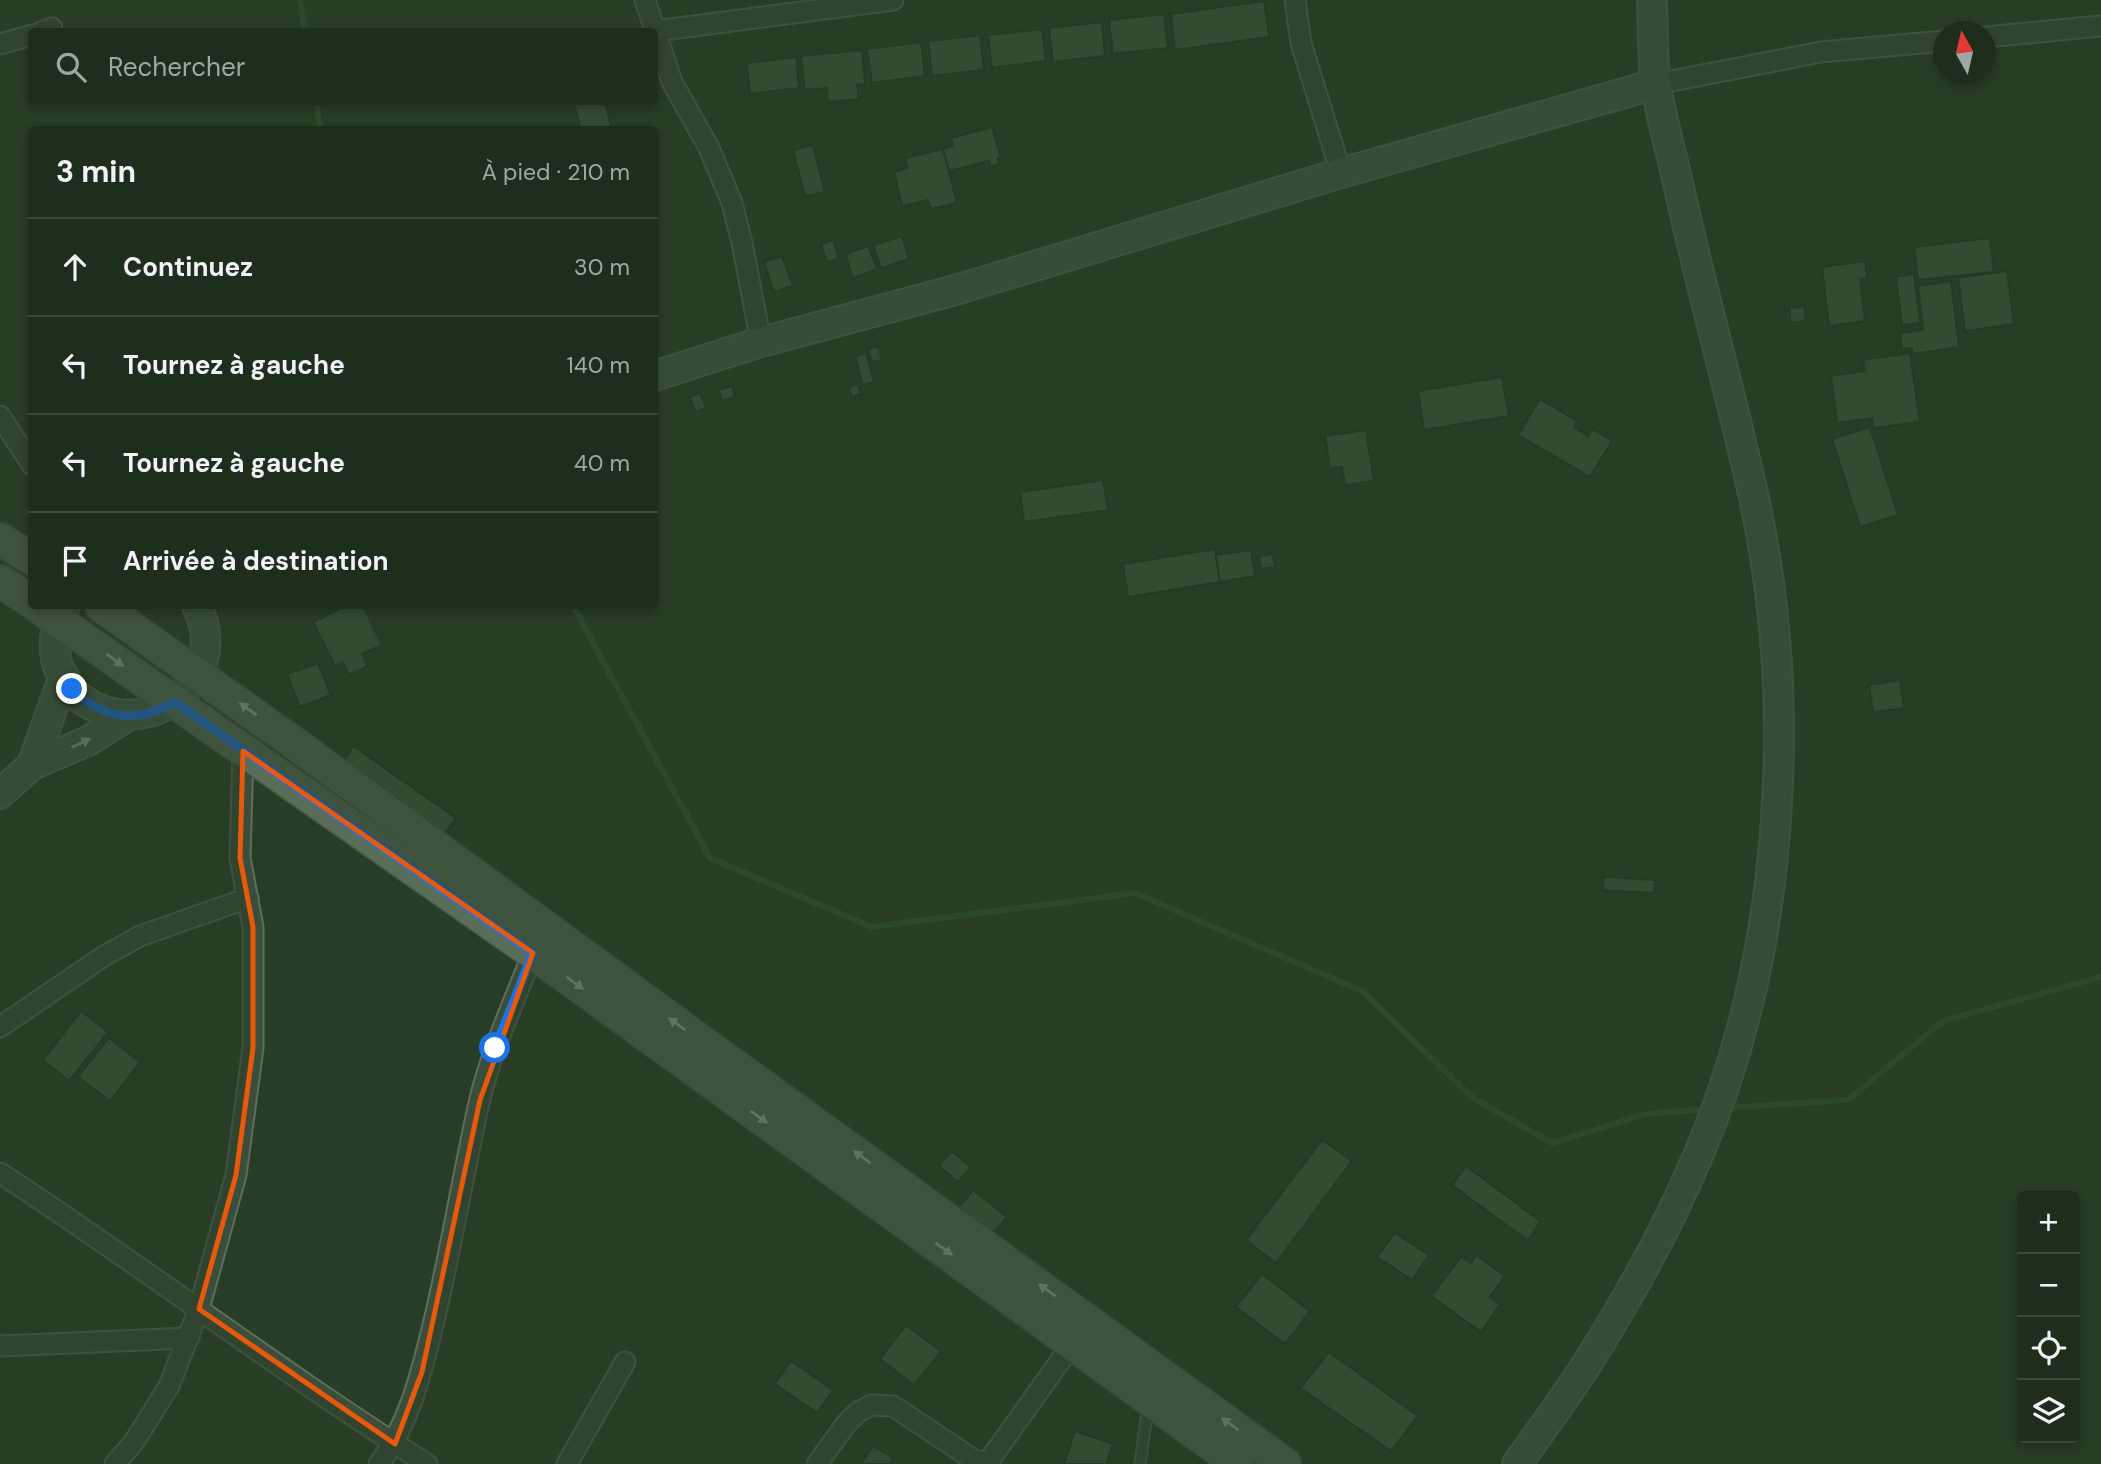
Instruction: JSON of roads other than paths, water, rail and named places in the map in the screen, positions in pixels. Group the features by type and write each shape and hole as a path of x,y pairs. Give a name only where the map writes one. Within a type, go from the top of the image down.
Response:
{"main road":[{"path":"0,539 28,556"},
{"path":"0,581 28,599"},
{"path":"105,609 289,738 701,1041 1285,1464"},
{"path":"54,610 175,702 533,953 1238,1464"}],"street":[{"path":"645,0 654,28"},
{"path":"658,32 893,0"},
{"path":"1295,0 1301,43 1341,173"},
{"path":"1517,1464 1587,1363 1672,1214 1699,1155 1738,1049 1760,940 1776,832 1780,714 1771,603 1755,500 1693,253 1656,84 1652,0"},
{"path":"1996,36 2101,26"},
{"path":"0,44 28,36"},
{"path":"658,41 672,82 709,148 732,203 761,342"},
{"path":"658,375 761,342 959,289 1341,173 1656,84 1821,52 1933,42"},
{"path":"0,416 28,459"},
{"path":"54,610 55,646 64,677 72,689 97,709 128,716"},
{"path":"0,794 32,765 88,740 128,716 158,711 184,694 198,674 205,652 204,611"},
{"path":"32,765 64,677"},
{"path":"115,1464 134,1442 169,1386 199,1309 236,1175 253,1048 253,927 240,858 243,751"},
{"path":"0,1027 104,956 140,936 248,898"},
{"path":"379,1464 395,1444 422,1372 448,1262 480,1100 495,1048 533,953"},
{"path":"0,1172 281,1369 427,1464"},
{"path":"0,1346 189,1338"},
{"path":"817,1464 846,1424 858,1412 873,1405 893,1406 974,1460 984,1462 991,1458 1073,1343"},
{"path":"567,1464 625,1362"}],"lane":[{"path":"1140,1464 1150,1399"}],"waterway":[{"path":"300,0 304,28"},
{"path":"317,105 320,126"},
{"path":"575,609 710,858 872,927 1135,893 1362,991 1473,1098 1552,1143 1646,1114 1707,1109"},
{"path":"1724,1108 1848,1100 1943,1021 2101,977"}]}
